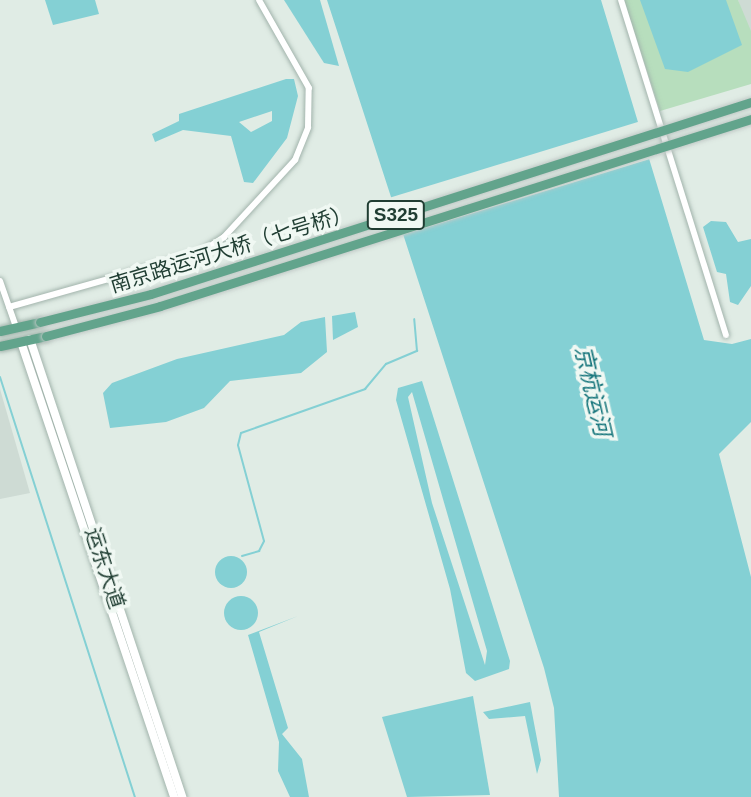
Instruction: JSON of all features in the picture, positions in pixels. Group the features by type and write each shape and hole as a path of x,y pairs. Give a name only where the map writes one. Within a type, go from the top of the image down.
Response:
{"main road":[{"name":"南京路运河大桥（七号桥）","path":"16,327 151,294 751,102"},
{"name":"南京路运河大桥（七号桥）","path":"25,341 160,306 751,119"},
{"name":"S325","path":"0,331 16,327"},
{"name":"S325","path":"0,346 25,341"},
{"name":"运东大道","path":"25,341 174,797"},
{"name":"运东大道","path":"25,341 182,797"}],"street":[{"path":"9,307 198,254 225,236 295,160 308,127 309,88 259,0"},
{"path":"621,0 726,335"},
{"path":"0,281 16,327"}],"shaded area":[{"path":"738,0 751,0 751,39 748,31"},
{"path":"0,389 30,493 0,499"}],"green space":[{"path":"624,0 738,0 751,31 751,84 660,111"}],"water":[{"path":"45,0 95,0 99,14 53,25"},
{"path":"284,0 320,0 339,66 324,63"},
{"name":"京杭运河","path":"327,0 601,0 704,340 732,344 751,339 751,422 719,454 751,577 751,797 559,797 554,708 544,668"},
{"path":"640,0 726,0 742,45 688,72 665,69"},
{"path":"286,79 294,79 298,96 287,138 253,183 244,182 231,136 183,130 155,142 152,134 179,121 179,114","holes":["272,111 272,121 251,132 239,122"]},
{"path":"711,221 726,222 738,242 751,239 751,286 738,305 730,302 726,274 717,272 703,227"},
{"path":"355,312 358,327 333,340 332,316"},
{"path":"325,317 327,352 301,373 230,381 204,408 166,422 110,428 103,393 112,383 177,359 284,335 301,322"},
{"path":"422,381 510,661 509,669 475,681 466,673 450,589 396,400 398,388","holes":["412,392 487,651 485,665 432,503 408,397"]},
{"path":"231,556 242,561 247,572 242,583 231,588 220,583 215,572 220,561"},
{"path":"241,596 253,601 258,613 253,625 241,630 229,625 224,613 229,601"},
{"path":"298,616 259,632 288,728 282,734 302,759 309,797 290,797 278,771 279,742 248,635"},
{"path":"473,696 490,795 407,797 382,717"},
{"path":"530,702 541,760 537,774 525,716 489,719 483,712"}],"pier":[{"path":"641,121 652,158 402,235 390,198"}],"waterway":[{"path":"242,556 259,551 264,541 238,445 241,433 365,389 386,364 417,351 414,319"},
{"path":"0,377 135,797"}]}
